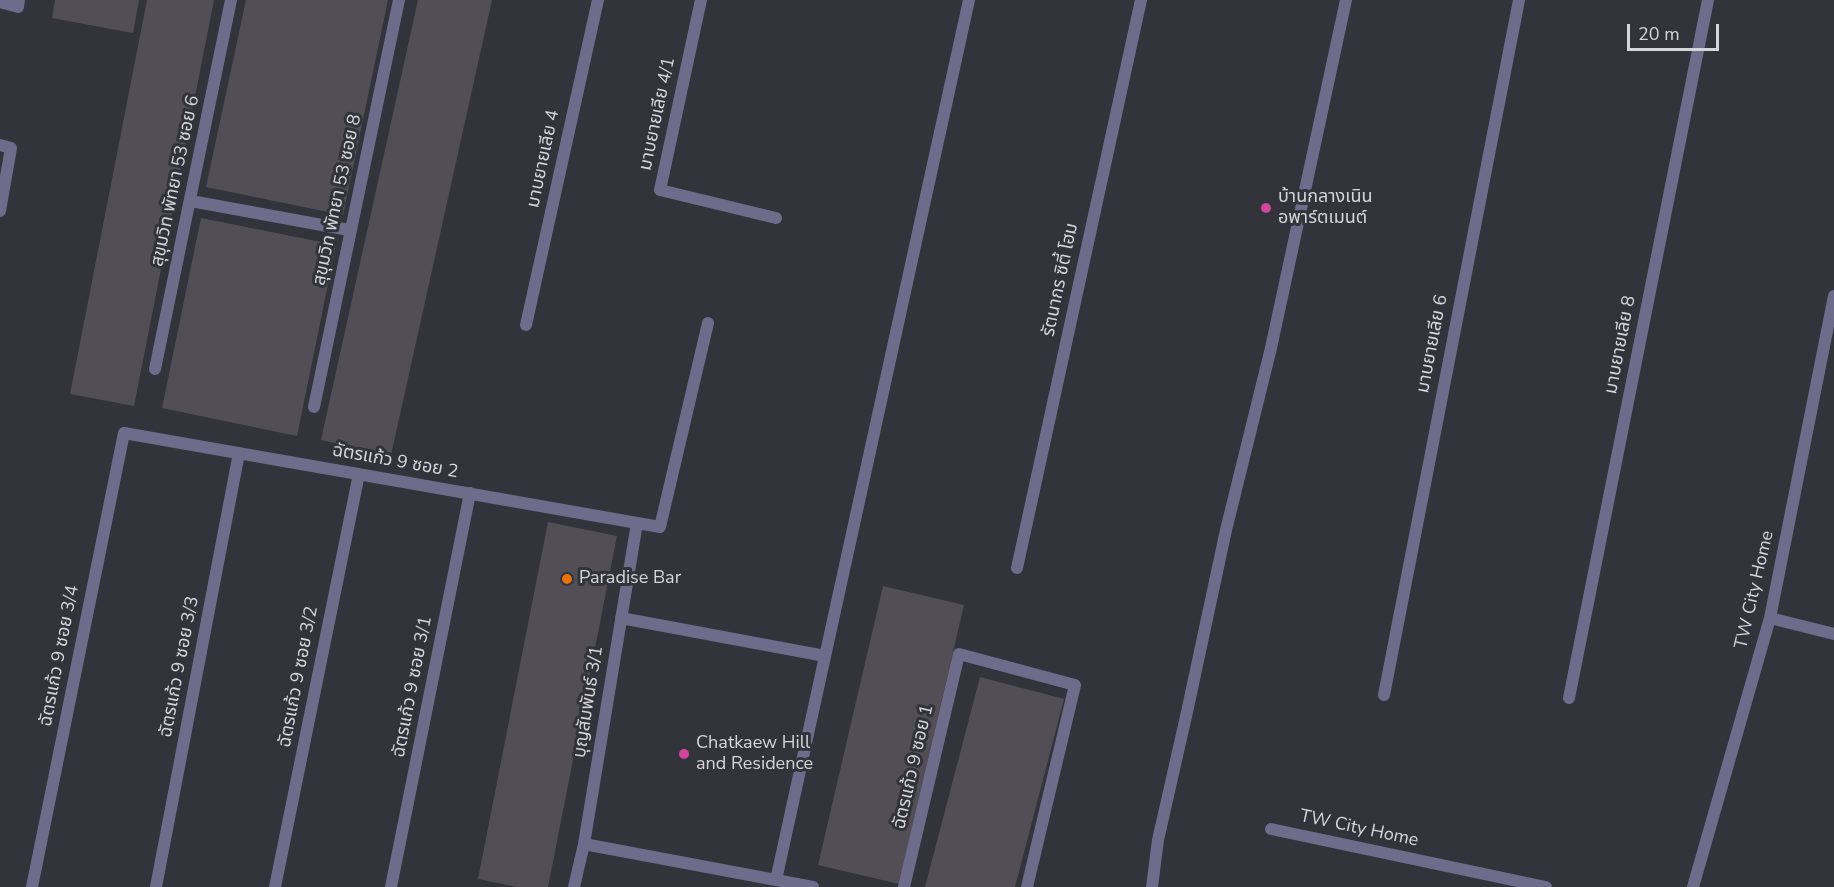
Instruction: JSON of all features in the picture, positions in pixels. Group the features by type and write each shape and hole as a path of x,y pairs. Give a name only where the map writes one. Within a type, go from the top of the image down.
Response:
{"street":[{"path":"0,2 18,7 19,0"},
{"name":"สุขุมวิท พัทยา 53 ซอย 6","path":"155,369 231,0"},
{"name":"สุขุมวิท พัทยา 53 ซอย 8","path":"314,407 349,230 399,0"},
{"name":"มาบยายเลีย 4","path":"526,325 598,0"},
{"name":"มาบยายเลีย 4/1","path":"701,0 660,190 776,218"},
{"path":"776,880 969,0"},
{"name":"รัตนากร ซิตี้ โฮม","path":"1017,568 1141,0"},
{"path":"1152,887 1158,840 1271,348 1346,0"},
{"name":"มาบยายเลีย 6","path":"1384,695 1519,0"},
{"name":"มาบยายเลีย 8","path":"1569,698 1708,0"},
{"path":"0,145 11,148 0,211"},
{"path":"191,201 349,230"},
{"name":"TW City Home","path":"1693,887 1770,618 1834,296"},
{"name":"ฉัตรแก้ว 9 ซอย 2","path":"124,433 660,527 708,323"},
{"name":"ฉัตรแก้ว 9 ซอย 3/4","path":"32,887 124,433"},
{"name":"ฉัตรแก้ว 9 ซอย 3/3","path":"156,887 239,453"},
{"name":"ฉัตรแก้ว 9 ซอย 3/2","path":"275,887 359,474"},
{"name":"ฉัตรแก้ว 9 ซอย 3/1","path":"391,887 470,493"},
{"name":"บุญสัมพันธ์ 3/1","path":"574,887 584,844 637,523"},
{"path":"621,618 825,656"},
{"path":"1770,618 1834,634"},
{"name":"ฉัตรแก้ว 9 ซอย 1","path":"904,887 959,654 1075,685 1027,887"},
{"name":"TW City Home","path":"1271,829 1546,887"},
{"path":"584,844 813,887"}],"building":[{"path":"55,0 139,0 133,33 52,18"},
{"path":"147,0 214,0 134,406 70,394"},
{"path":"246,0 388,0 343,215 206,187"},
{"path":"418,0 492,0 391,455 321,440"},
{"path":"201,218 336,245 297,436 162,408"},
{"path":"548,522 617,536 548,887 517,887 478,879"},
{"path":"883,586 964,605 899,884 818,865"},
{"path":"980,677 1064,699 1015,887 925,887"}],"place":[{"name":"บ้านกลางเนิน อพาร์ตเมนต์","path":"1266,208"},
{"name":"Paradise Bar","path":"567,579"},
{"name":"Chatkaew Hill and Residence","path":"684,754"}]}
